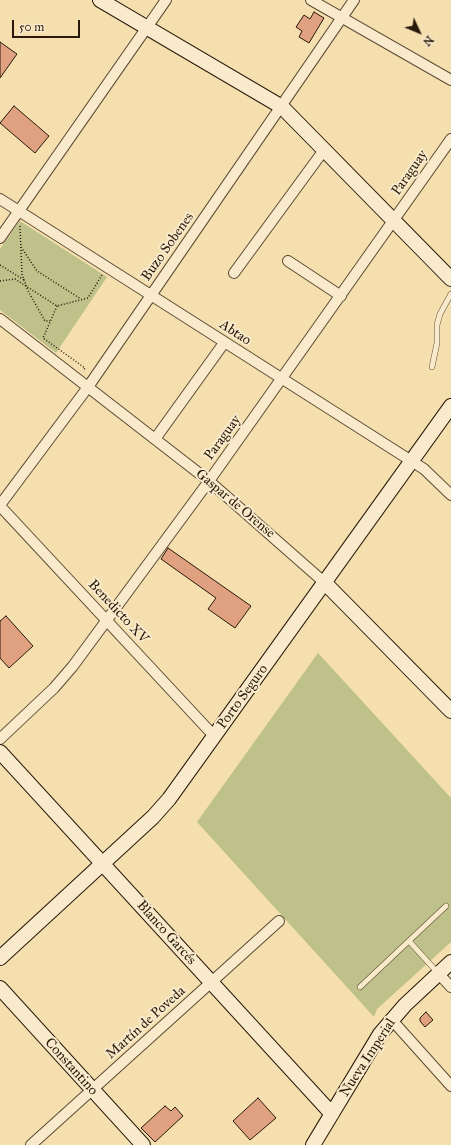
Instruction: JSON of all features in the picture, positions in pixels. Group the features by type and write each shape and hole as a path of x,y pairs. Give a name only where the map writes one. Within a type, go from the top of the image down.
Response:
{"street":[{"path":"100,0 282,107 451,279"},
{"path":"0,238 166,0"},
{"path":"311,0 451,80"},
{"name":"Buzo Sobenes","path":"0,506 88,387 282,107 354,0"},
{"name":"Paraguay","path":"0,738 64,676 107,621 209,481 451,139"},
{"path":"234,273 324,150"},
{"name":"Abtao","path":"0,199 17,214 107,268 412,462 429,474 451,495"},
{"path":"288,261 341,296"},
{"name":"Gaspar de Orense","path":"0,319 209,481 325,583 451,711"},
{"path":"156,439 224,343"},
{"name":"Porto Seguro","path":"0,958 165,805 451,406"},
{"name":"Benedicto XV","path":"0,506 215,737"},
{"name":"Blanco Garcés","path":"0,752 332,1114"},
{"name":"Martín de Poveda","path":"31,1145 279,920"},
{"name":"Nueva Imperial","path":"314,1145 380,1034 391,1019 451,962"},
{"path":"439,974 451,987"},
{"name":"Constantino","path":"0,988 143,1145"},
{"path":"391,1019 451,1086"}],"lane":[{"path":"432,367 437,344 437,325 440,314 451,294"},
{"path":"360,987 446,906"},
{"path":"409,941 439,974"}],"path":[{"path":"17,214 20,221 24,280 45,321 50,321"},
{"path":"21,247 37,271 81,299"},
{"path":"0,265 24,280"},
{"path":"77,379 85,368 43,338 57,306 88,298 107,268"},
{"path":"0,281 15,279 57,306"}],"green space":[{"path":"20,221 107,277 56,353 0,310 0,249"},
{"path":"318,653 451,798 451,942 377,1009 374,1017 197,822"}],"building":[{"path":"314,12 324,18 309,43 299,37 302,31 296,27 304,15 310,19"},
{"path":"0,42 17,54 0,78"},
{"path":"14,106 49,136 35,153 0,123"},
{"path":"168,548 251,606 235,628 208,609 216,598 161,559"},
{"path":"6,616 33,646 9,668 0,658 0,621"},
{"path":"426,1012 433,1020 425,1027 420,1021 420,1018"},
{"path":"258,1098 276,1118 250,1140 233,1121"},
{"path":"165,1106 171,1111 175,1107 183,1116 155,1142 141,1128"}]}
